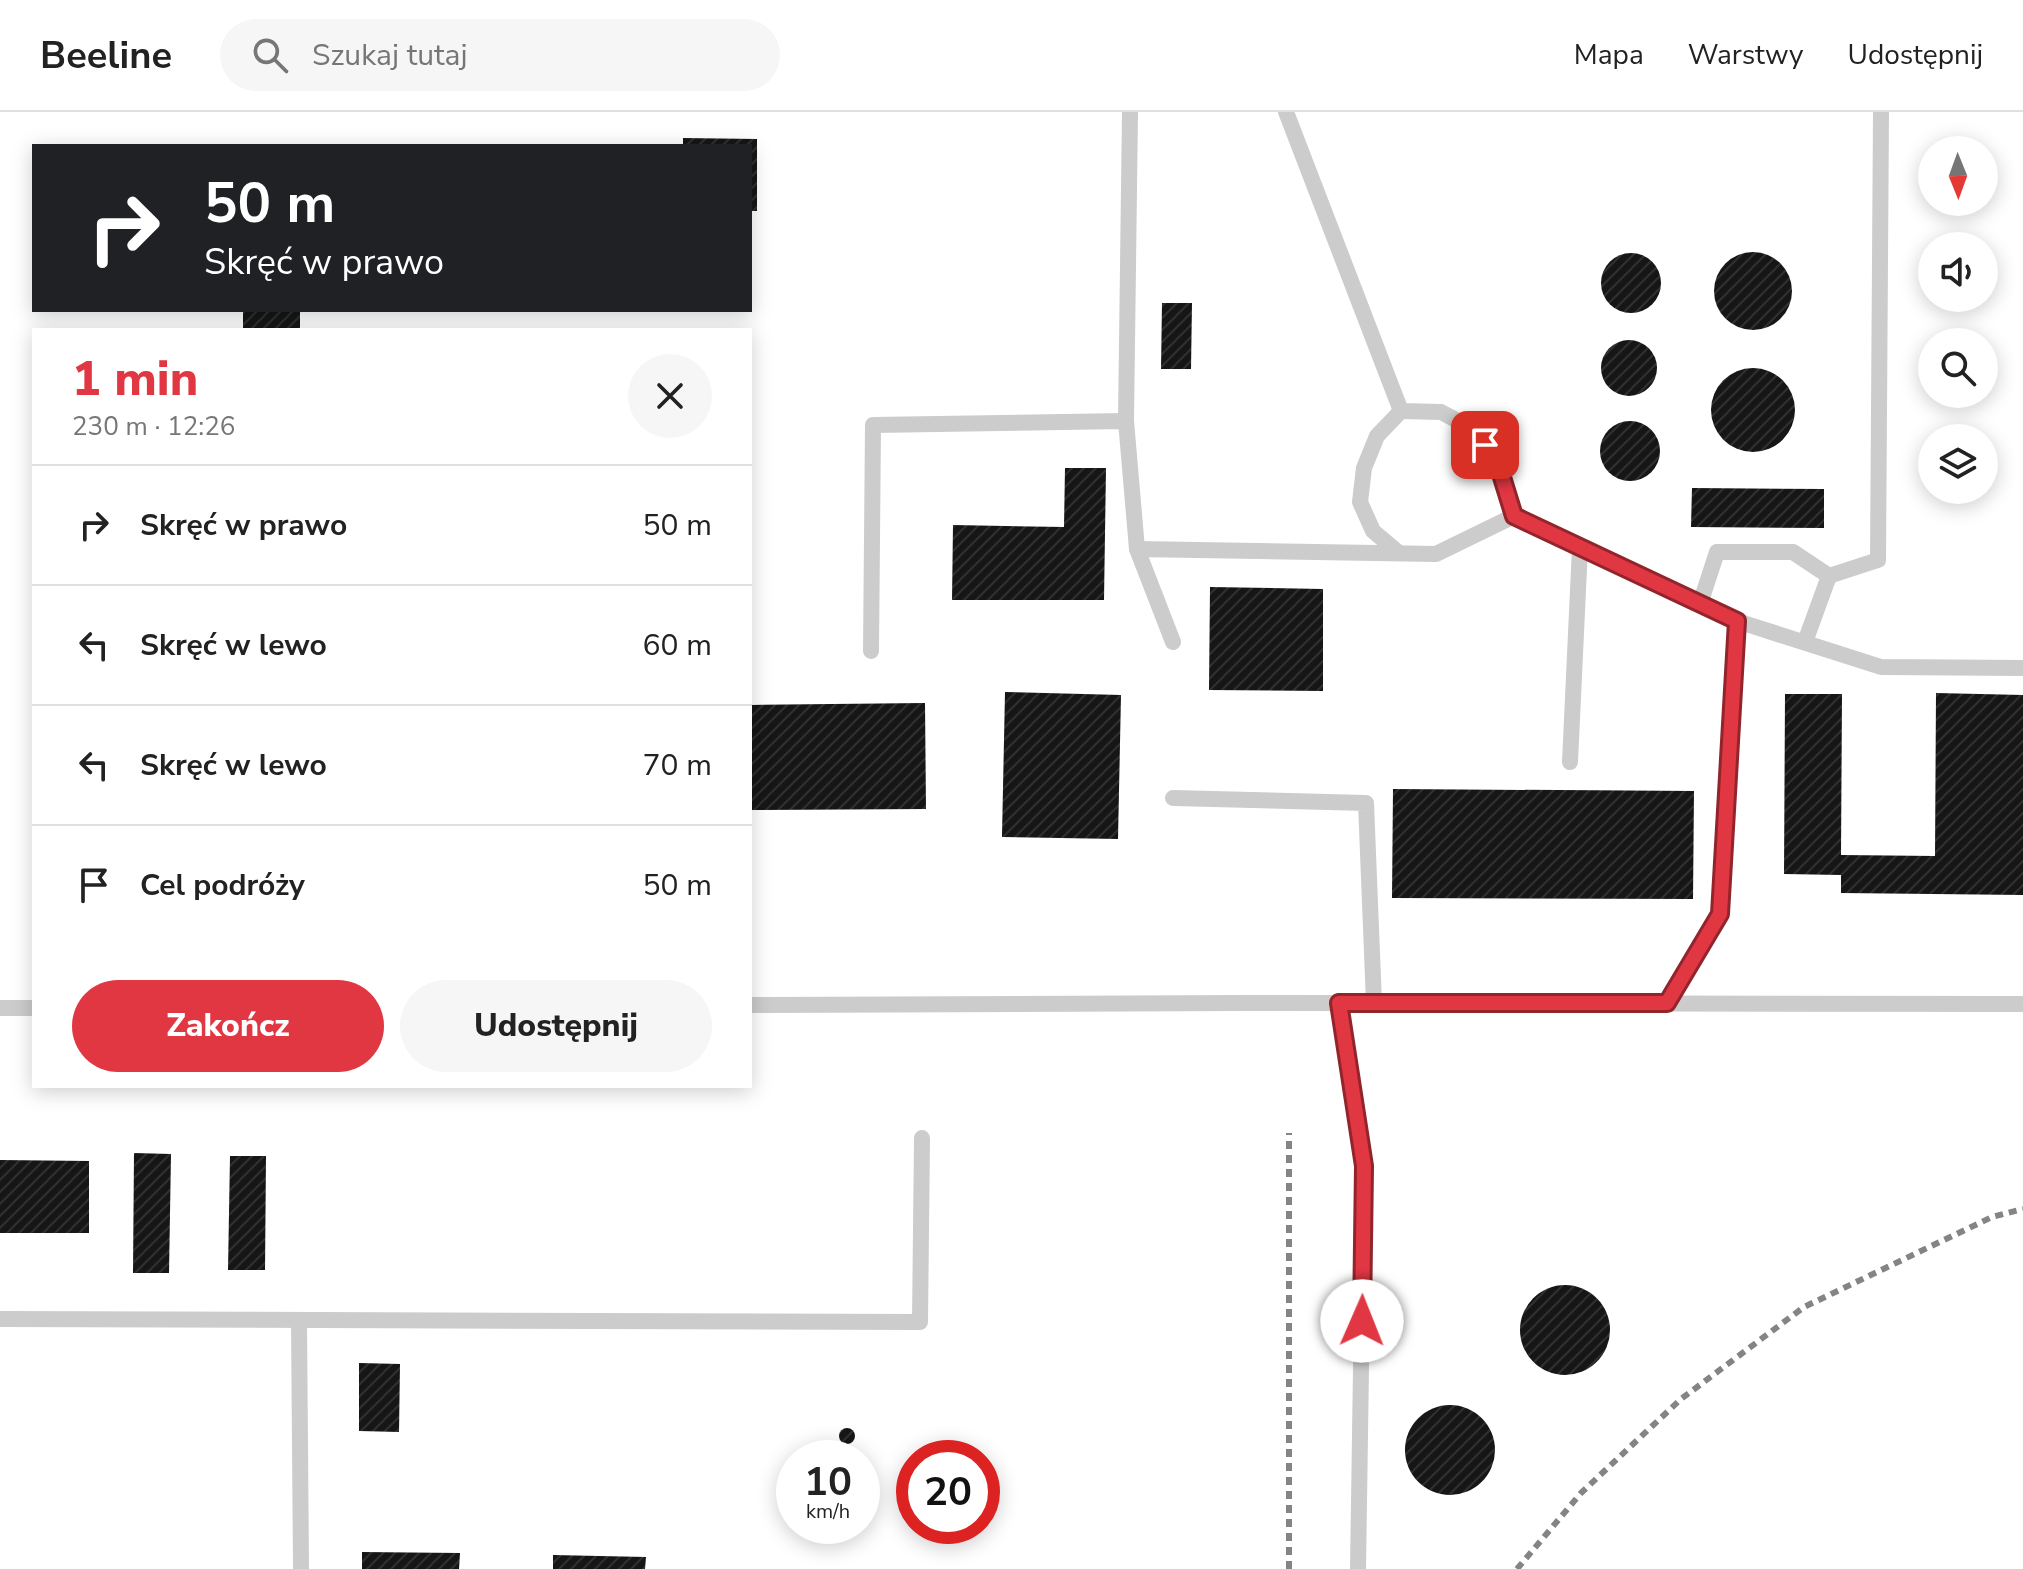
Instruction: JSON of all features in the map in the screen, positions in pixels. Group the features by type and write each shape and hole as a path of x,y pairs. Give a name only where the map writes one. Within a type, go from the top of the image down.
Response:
{"lane":[{"path":"1130,112 1126,421 1137,549 1173,642"},
{"path":"1286,112 1401,411"},
{"path":"1829,576 1878,560 1881,112"},
{"path":"1399,553 1373,531 1360,502 1364,468 1377,436 1401,411 1441,412 1473,429 1497,461 1514,516 1737,621 1881,667 2023,668"},
{"path":"871,651 873,425 1126,421"},
{"path":"1137,549 1436,554 1514,516"},
{"path":"1570,762 1580,547"},
{"path":"1700,604 1717,552 1793,552 1829,576"},
{"path":"1805,642 1829,576"},
{"path":"1667,1003 1720,914 1737,621"},
{"path":"1173,798 1366,803 1374,1003"},
{"path":"1339,1003 1364,1166 1358,1569"},
{"path":"752,1005 2023,1004"},
{"path":"0,1008 32,1008"},
{"path":"0,1319 920,1322 922,1138"},
{"path":"299,1321 301,1569"}],"building":[{"path":"683,138 757,139 757,211 752,211 752,144 683,144"},
{"path":"1753,252 1768,255 1781,263 1789,276 1792,291 1789,306 1781,319 1768,327 1753,330 1738,327 1725,319 1717,306 1714,291 1717,276 1725,263 1738,255"},
{"path":"1631,253 1642,255 1652,262 1659,272 1659,294 1652,304 1642,311 1631,313 1620,311 1610,304 1603,294 1601,283 1603,272 1610,262 1620,255"},
{"path":"1162,303 1192,303 1191,369 1161,369"},
{"path":"243,312 300,312 300,328 243,328"},
{"path":"1629,340 1649,348 1657,368 1649,388 1629,396 1609,388 1601,368 1609,348"},
{"path":"1753,368 1769,371 1783,380 1792,394 1795,410 1792,426 1783,440 1769,449 1753,452 1737,449 1723,440 1714,426 1711,410 1714,394 1723,380 1737,371"},
{"path":"1630,421 1651,430 1660,451 1651,472 1630,481 1609,472 1600,451 1609,430"},
{"path":"1065,468 1106,468 1104,600 952,600 953,525 1064,527"},
{"path":"1692,488 1824,489 1824,528 1691,527"},
{"path":"1210,587 1323,589 1323,691 1209,690"},
{"path":"1005,692 1121,695 1118,839 1002,837"},
{"path":"1936,693 2023,695 2023,895 1841,893 1841,875 1784,874 1785,694 1842,694 1841,855 1935,856"},
{"path":"925,703 926,809 752,810 752,705"},
{"path":"1393,789 1694,791 1693,899 1392,898"},
{"path":"134,1153 171,1154 169,1273 133,1273"},
{"path":"230,1156 266,1156 265,1270 228,1270"},
{"path":"0,1160 89,1161 89,1233 0,1233"},
{"path":"1565,1285 1582,1288 1597,1298 1607,1313 1610,1330 1607,1347 1597,1362 1582,1372 1565,1375 1548,1372 1533,1362 1523,1347 1520,1330 1523,1313 1533,1298 1548,1288"},
{"path":"359,1363 400,1364 399,1432 359,1431"},
{"path":"1450,1405 1467,1409 1482,1418 1491,1433 1495,1450 1491,1467 1482,1482 1467,1491 1450,1495 1433,1491 1418,1482 1409,1467 1405,1450 1409,1433 1418,1418 1433,1409"},
{"path":"844,1428 850,1428 855,1433 854,1440 839,1439 839,1433"},
{"path":"362,1552 460,1553 459,1569 362,1569"},
{"path":"553,1555 646,1557 645,1569 553,1569"}],"railway":[{"path":"1289,1133 1289,1569"},
{"path":"1517,1569 1581,1493 1681,1399 1804,1307 1992,1217 2023,1209"}],"route":[{"path":"1362,1321 1364,1166 1339,1003 1667,1003 1720,914 1737,621 1514,516 1497,461 1485,445"}]}
